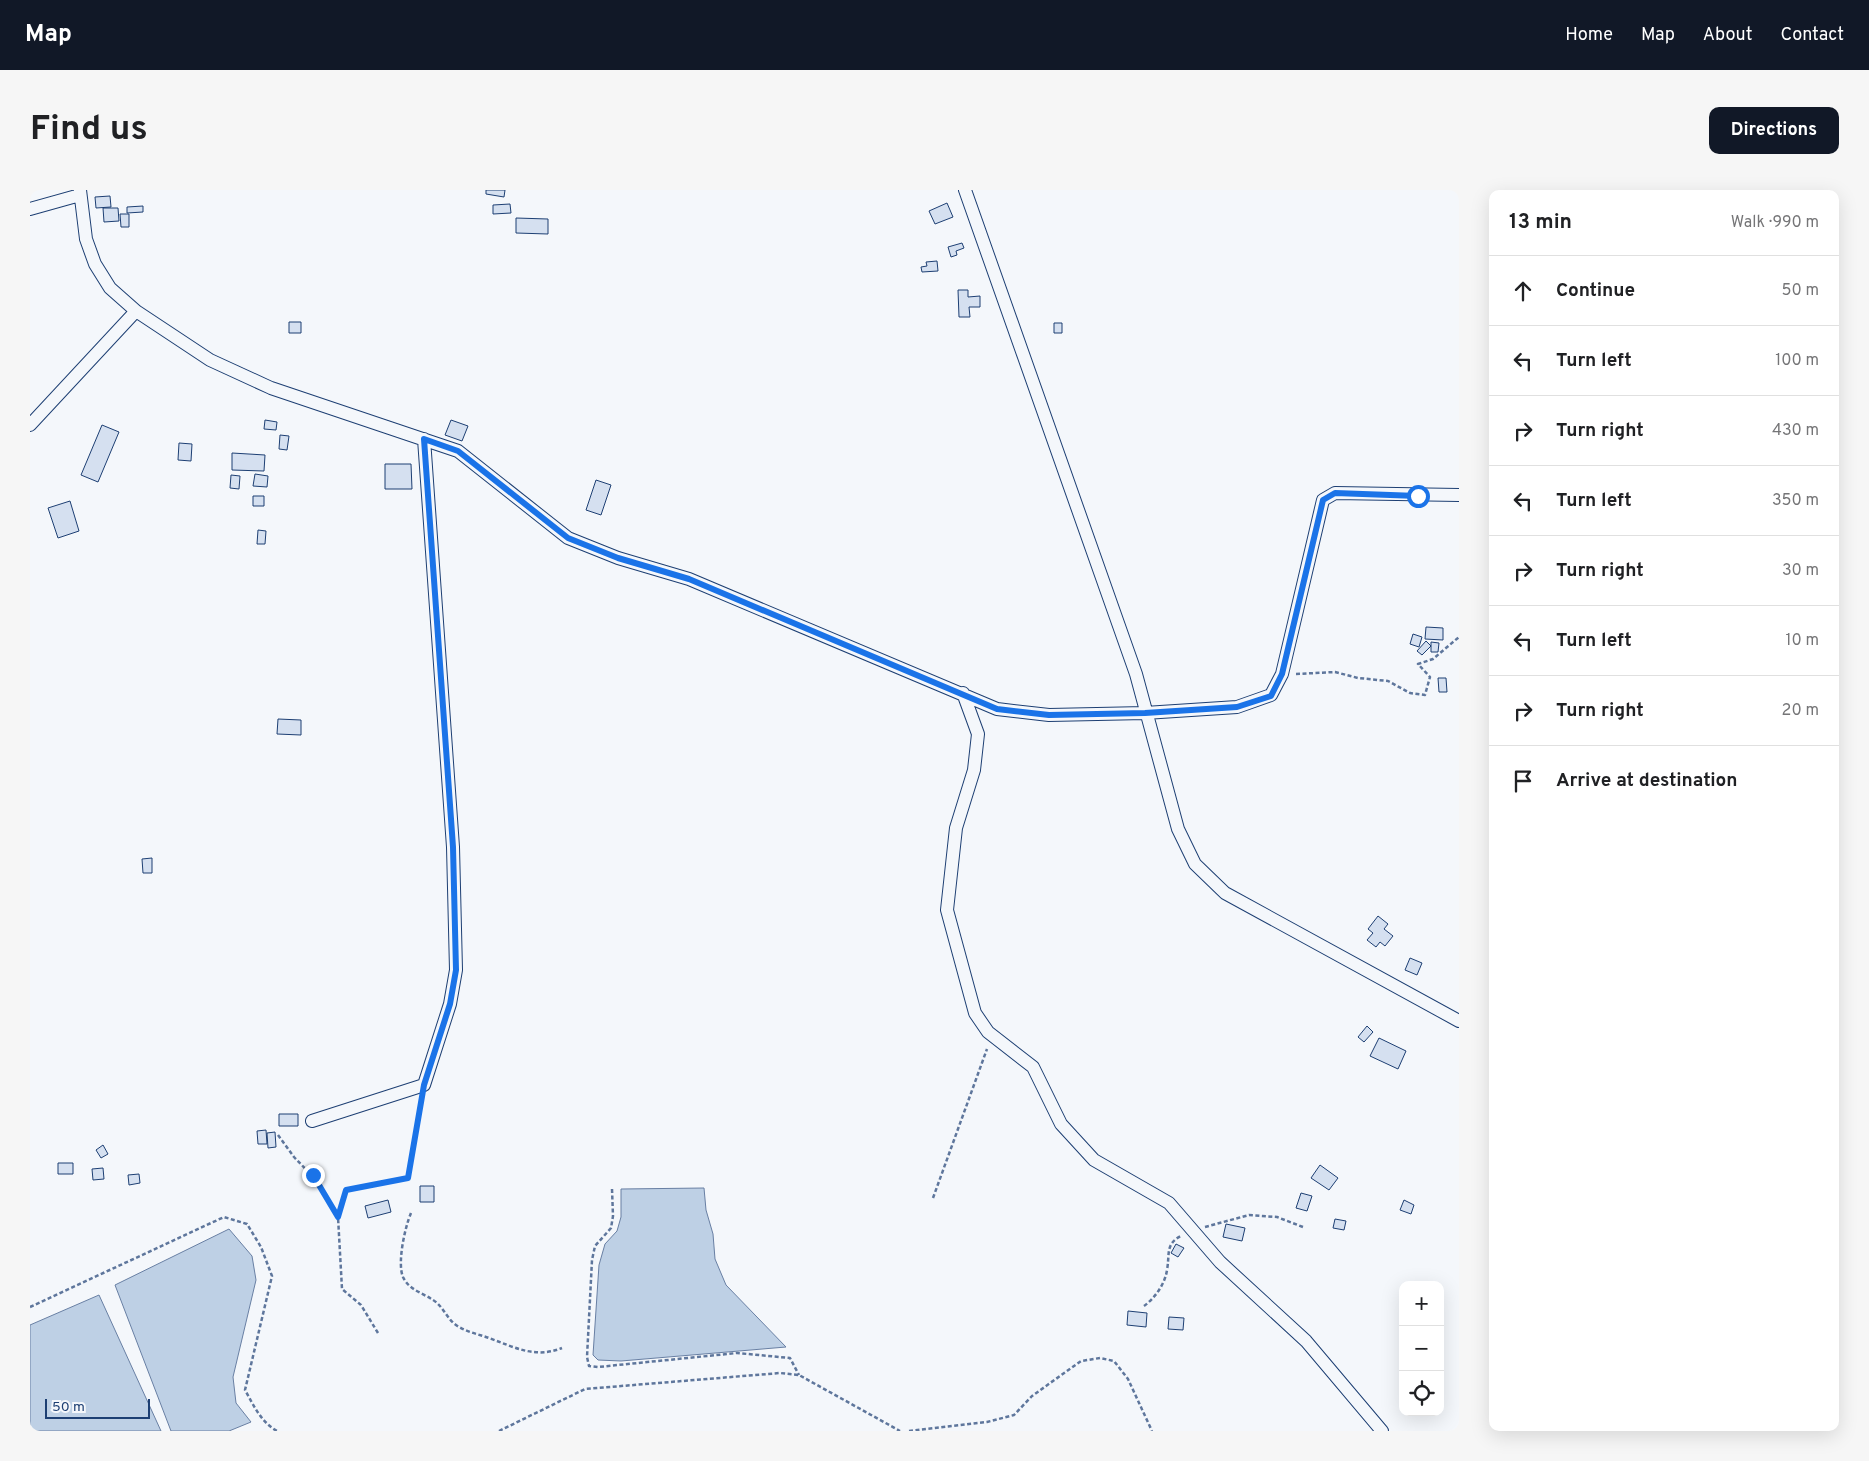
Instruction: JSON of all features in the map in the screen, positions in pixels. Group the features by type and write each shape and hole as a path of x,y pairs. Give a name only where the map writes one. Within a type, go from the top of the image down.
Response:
{"street":[{"path":"965,190 1136,674 1145,713 1178,828 1195,864 1225,893 1459,1021"},
{"path":"30,209 80,193 86,239 95,264 110,288 136,311 210,360 271,388 458,451 568,538 618,558 689,579 963,693 997,709 1049,715 1145,713 1237,707 1271,696 1282,674 1323,500 1335,493 1459,495"},
{"path":"30,425 136,311"},
{"path":"312,1121 424,1085 450,1004 456,970 453,847 424,439"},
{"path":"963,693 978,734 974,770 956,828 948,910 975,1013 988,1032 1033,1067 1060,1124 1094,1160 1169,1204 1220,1262 1306,1341 1382,1431"}],"path":[{"path":"1282,674 1334,672 1358,678 1388,682 1410,693 1425,695 1430,677 1418,664 1433,659 1459,637"},
{"path":"933,1198 987,1051 988,1032"},
{"path":"378,1333 362,1305 342,1289 338,1217 346,1190 408,1178 424,1085"},
{"path":"278,1135 294,1157 320,1184 338,1217"},
{"path":"612,1190 613,1216 611,1228 595,1246 592,1260 587,1357 589,1366 737,1353 790,1358 799,1375"},
{"path":"410,1213 405,1228 402,1275 416,1292 434,1300 454,1324 515,1350 550,1353 562,1348"},
{"path":"30,1307 224,1217 247,1224 261,1247 272,1276 245,1390 260,1416 269,1426 278,1431"},
{"path":"909,1431 987,1422 1014,1414 1032,1396 1064,1371 1081,1361 1100,1358 1114,1361 1128,1379 1152,1431"},
{"path":"499,1431 585,1389 780,1373 799,1375 900,1431"}],"water":[{"path":"704,1188 706,1210 713,1234 715,1259 726,1285 786,1347 621,1361 598,1360 593,1355 599,1265 605,1244 617,1231 621,1217 621,1189"},
{"path":"229,1229 252,1256 256,1280 233,1377 236,1403 251,1422 229,1431 171,1431 115,1285"},
{"path":"99,1295 161,1431 30,1431 30,1325"}],"building":[{"path":"486,190 505,190 504,197 486,194"},
{"path":"110,196 111,207 96,208 95,197"},
{"path":"947,203 953,217 935,224 929,211"},
{"path":"510,204 511,213 493,214 493,205"},
{"path":"143,206 143,212 127,213 127,207"},
{"path":"103,208 118,208 119,221 104,222"},
{"path":"120,214 129,214 129,227 121,227"},
{"path":"516,218 548,219 548,234 516,233"},
{"path":"962,243 964,248 956,251 957,255 951,257 948,247"},
{"path":"937,261 938,271 922,272 921,267 927,266 926,262"},
{"path":"958,290 968,290 968,297 980,296 980,307 969,307 970,317 959,317"},
{"path":"289,322 301,322 301,333 289,333"},
{"path":"1054,323 1062,323 1062,333 1054,333"},
{"path":"265,420 277,422 276,430 264,429"},
{"path":"451,420 468,426 462,441 445,435"},
{"path":"102,425 119,432 98,482 81,475"},
{"path":"280,435 289,436 287,450 279,449"},
{"path":"179,443 192,444 191,461 178,460"},
{"path":"232,453 265,455 264,471 232,470"},
{"path":"385,464 411,464 412,489 385,489"},
{"path":"255,474 268,476 267,487 253,486"},
{"path":"231,475 240,476 239,489 230,488"},
{"path":"596,480 611,485 601,515 586,510"},
{"path":"253,496 264,496 264,506 253,506"},
{"path":"70,501 79,531 58,538 48,508"},
{"path":"258,530 266,531 265,544 257,544"},
{"path":"1426,627 1443,628 1443,640 1425,639"},
{"path":"1413,634 1422,637 1419,647 1410,644"},
{"path":"1426,641 1431,646 1422,655 1417,651"},
{"path":"1431,642 1439,643 1438,652 1431,652"},
{"path":"1438,678 1446,678 1447,692 1439,692"},
{"path":"278,719 301,720 301,735 277,734"},
{"path":"152,858 152,873 143,873 142,859"},
{"path":"1378,916 1388,924 1384,929 1393,936 1385,946 1380,942 1376,947 1367,940 1373,933 1368,929"},
{"path":"1410,958 1422,963 1417,975 1405,970"},
{"path":"1367,1026 1373,1032 1364,1042 1358,1037"},
{"path":"1379,1038 1406,1051 1398,1069 1370,1056"},
{"path":"279,1114 298,1114 298,1126 279,1126"},
{"path":"266,1130 267,1144 258,1144 257,1131"},
{"path":"275,1132 276,1147 268,1148 267,1133"},
{"path":"103,1145 108,1154 101,1158 96,1150"},
{"path":"58,1163 73,1163 73,1174 58,1174"},
{"path":"1320,1165 1338,1178 1329,1190 1311,1178"},
{"path":"103,1168 104,1179 93,1180 92,1169"},
{"path":"139,1174 140,1183 129,1185 128,1175"},
{"path":"420,1186 434,1186 434,1202 420,1202"},
{"path":"1301,1193 1312,1196 1307,1211 1296,1208"},
{"path":"388,1200 391,1212 368,1218 365,1206"},
{"path":"1404,1200 1414,1205 1411,1214 1400,1210"},
{"path":"1335,1219 1346,1221 1344,1230 1333,1228"},
{"path":"1226,1224 1245,1228 1242,1241 1223,1237"},
{"path":"1176,1244 1184,1248 1178,1257 1171,1253"},
{"path":"1128,1311 1147,1313 1146,1327 1127,1325"},
{"path":"1169,1317 1184,1318 1183,1330 1168,1329"}],"route":[{"path":"313,1175 338,1217 346,1190 408,1178 424,1085 450,1004 456,970 453,847 424,439 458,451 568,538 618,558 689,579 819,632 997,709 1049,715 1145,713 1237,707 1271,696 1282,674 1323,500 1335,493 1418,496"}]}
